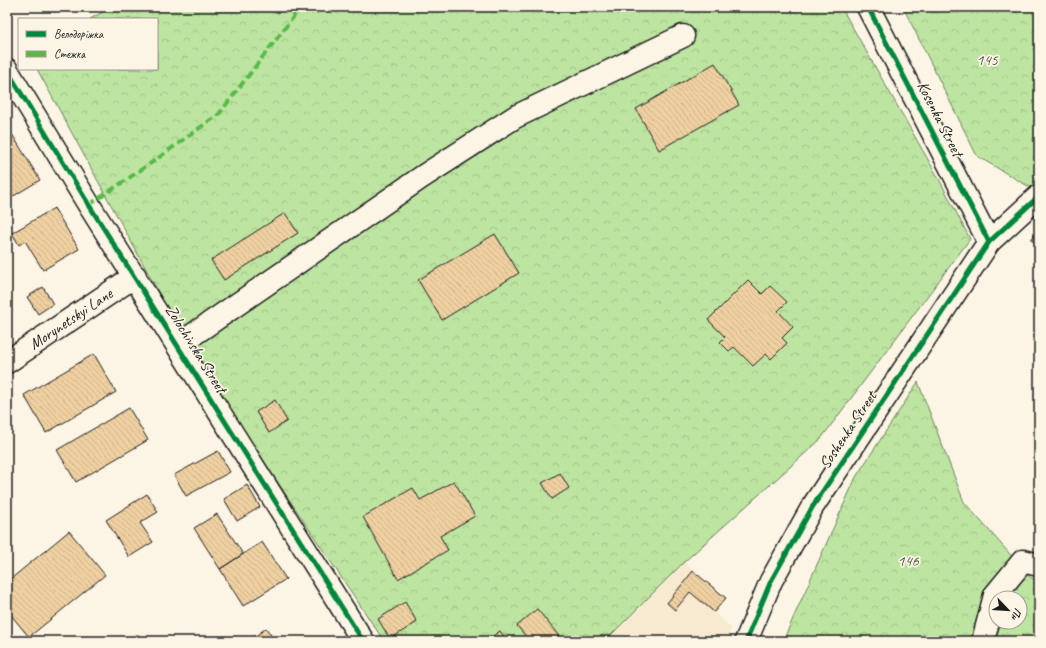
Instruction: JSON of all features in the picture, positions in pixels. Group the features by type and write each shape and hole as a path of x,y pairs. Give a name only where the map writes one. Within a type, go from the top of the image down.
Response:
{"street":[{"name":"Kosenka Street","path":"868,7 989,242"},
{"path":"178,345 422,177 515,117 683,36"},
{"name":"Zolochivska Street","path":"7,70 89,205 363,641"},
{"name":"Soshenka Street","path":"746,641 771,581 813,506 989,242 1039,196"},
{"name":"Morynetskyi Lane","path":"7,362 135,276"},
{"path":"983,641 996,594 1023,561 1039,565"}],"shaded area":[{"path":"684,562 726,598 714,612 731,628 727,641 605,641"}],"green space":[{"path":"112,7 841,7 939,179 970,239 820,440 684,562 605,641 384,641 195,359 38,70 158,70 158,18 92,18"},
{"name":"145","path":"903,7 1039,7 1039,182 1031,188 977,156"},
{"name":"146","path":"918,382 964,502 1031,578 1039,580 1039,641 783,641 856,477"}],"building":[{"path":"715,63 739,105 659,150 636,109"},
{"path":"7,126 40,180 7,200"},
{"path":"54,208 79,249 43,270 25,241 19,245 12,233"},
{"path":"285,213 298,233 224,280 211,260"},
{"path":"1039,231 1039,248 1031,239"},
{"path":"495,234 519,273 442,320 418,280"},
{"path":"748,280 762,294 770,286 787,302 778,311 793,327 782,338 787,343 771,359 766,354 753,366 734,347 729,351 720,342 725,337 708,320"},
{"path":"43,287 53,304 38,314 27,297"},
{"path":"94,354 116,392 46,433 24,395"},
{"path":"275,400 287,421 269,433 256,412"},
{"path":"129,408 148,440 76,482 57,450"},
{"path":"218,451 230,472 186,496 174,475"},
{"path":"560,473 569,488 552,499 542,483"},
{"path":"454,481 475,516 440,536 448,550 398,579 363,517 413,488 420,500"},
{"path":"247,485 260,507 237,521 224,499"},
{"path":"147,494 158,512 140,523 153,542 129,557 106,520"},
{"path":"217,514 243,554 220,569 194,528"},
{"path":"69,531 105,575 29,637 7,610 7,582"},
{"path":"262,542 286,579 243,606 220,569"},
{"path":"693,571 726,598 714,612 690,592 675,610 667,603"},
{"path":"405,602 417,622 390,639 378,619"},
{"path":"537,609 563,641 530,641 517,626"},
{"path":"266,628 275,641 249,641"},
{"path":"500,631 507,641 486,641"}],"marked path":[{"path":"89,205 154,161 219,114 301,7"}],"cycle path":[{"path":"868,7 989,242"},
{"path":"7,70 89,205 363,641"},
{"path":"746,641 771,581 813,506 989,242 1039,196"}]}
